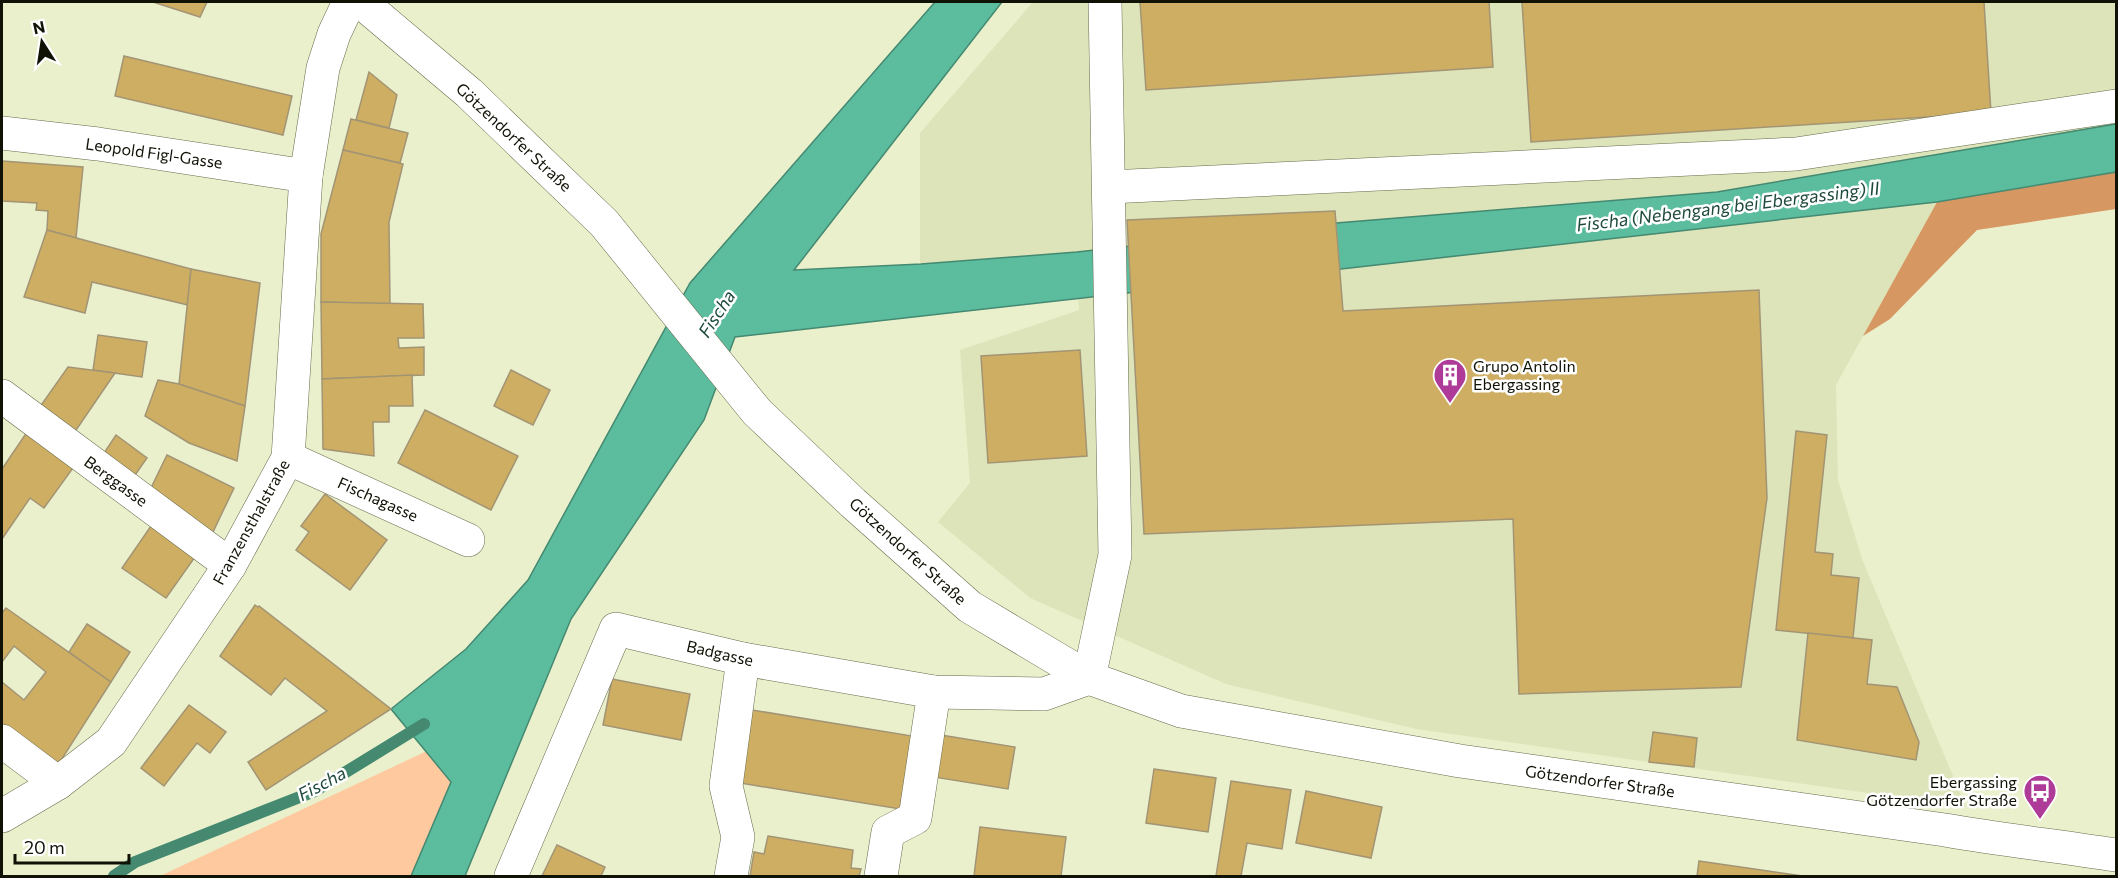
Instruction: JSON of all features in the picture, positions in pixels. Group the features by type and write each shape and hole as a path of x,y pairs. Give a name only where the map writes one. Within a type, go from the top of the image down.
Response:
{"street":[{"name":"Franzensthalstraße","path":"2,816 58,783 111,742 230,565 288,458 306,176 323,68 334,34 349,2"},
{"name":"Götzendorfer Straße","path":"362,2 469,93 604,223 757,412 853,503 970,607 1089,678 1181,711 1460,761 2116,855"},
{"path":"1089,678 1115,555 1105,2"},
{"path":"1109,187 1796,154 2116,106"},
{"name":"Leopold Figl-Gasse","path":"2,133 98,144 306,176"},
{"name":"Berggasse","path":"2,396 230,565"},
{"name":"Fischagasse","path":"288,458 468,540"},
{"name":"Badgasse","path":"511,876 616,629 743,659 934,692 1044,694 1089,678"},
{"path":"731,876 738,837 726,786 743,659"},
{"path":"881,876 888,832 915,818 934,692"},
{"path":"2,741 58,783"}],"shaded area":[{"path":"1033,2 2116,2 2116,172 1937,202 1836,385 1838,480 1862,559 1966,807 1416,729 1226,684 1030,598 938,522 970,483 960,350 1079,310 1076,252 920,264 920,133"},
{"path":"2116,172 2116,209 1977,230 1890,319 1863,336 1937,202"},
{"path":"427,751 451,782 411,876 160,876"}],"water":[{"name":"Fischa (Nebengang bei Ebergassing) II","path":"935,2 1002,2 794,270 921,264 1077,252 1336,223 1717,192 2116,124 2116,172 1937,202 735,337 704,420 571,619 465,876 411,876 451,782 391,709 466,649 528,580 690,283"}],"building":[{"path":"153,2 207,2 200,17"},
{"path":"1140,2 1489,2 1493,67 1146,90"},
{"path":"1522,2 1984,2 1991,113 1531,142"},
{"path":"124,56 292,96 283,135 115,96"},
{"path":"369,72 397,95 389,128 356,120"},
{"path":"351,119 408,133 400,163 343,150"},
{"path":"343,150 403,164 389,222 390,304 321,302 321,234"},
{"path":"2,161 83,167 76,238 47,230 48,211 36,210 37,203 2,201"},
{"name":"Grupo Antolin Ebergassing","path":"1335,211 1343,311 1759,290 1767,498 1741,687 1519,694 1513,519 1144,534 1127,220"},
{"path":"47,230 191,269 188,305 92,282 85,313 24,297"},
{"path":"191,269 260,283 245,406 179,384"},
{"path":"321,302 423,304 424,338 398,338 399,348 424,347 424,375 322,379"},
{"path":"98,335 147,342 142,377 93,370"},
{"path":"1080,350 1087,456 988,463 981,356"},
{"path":"68,367 115,373 72,436 37,411"},
{"path":"511,370 550,390 533,425 494,406"},
{"path":"412,375 413,406 389,406 389,422 373,422 374,456 323,449 322,379"},
{"path":"158,380 179,384 245,406 237,461 189,443 145,416"},
{"path":"425,410 518,456 491,510 398,463"},
{"path":"1796,431 1827,435 1815,552 1833,554 1831,575 1859,578 1853,638 1776,630"},
{"path":"27,432 73,468 44,508 30,498 2,539 2,469"},
{"path":"116,435 147,458 133,478 102,456"},
{"path":"167,455 234,488 212,534 150,490"},
{"path":"325,494 387,540 350,590 296,550 309,532 301,526"},
{"path":"151,526 195,557 166,598 122,568"},
{"path":"255,605 391,709 266,790 248,762 327,711 285,678 271,695 220,656"},
{"path":"6,608 111,682 58,765 2,726 2,682 24,700 46,672 14,646 2,662 2,613"},
{"path":"87,624 130,652 111,682 69,652"},
{"path":"1808,633 1872,640 1867,684 1897,687 1919,742 1916,760 1797,740"},
{"path":"612,679 690,694 681,740 603,725"},
{"path":"189,705 226,732 210,753 197,743 164,786 141,768"},
{"path":"752,710 912,736 900,809 740,783"},
{"path":"1653,732 1697,738 1694,767 1649,762"},
{"path":"941,735 1015,747 1008,789 934,777"},
{"path":"1154,769 1216,778 1208,832 1146,823"},
{"path":"1231,781 1291,790 1282,849 1247,843 1241,876 1216,876"},
{"path":"1306,791 1382,807 1371,858 1296,843"},
{"path":"980,827 1066,837 1061,876 974,876"},
{"path":"768,836 853,850 851,868 861,869 859,876 750,876 754,852 764,854"},
{"path":"557,845 605,867 601,876 542,876"},
{"path":"1699,861 1803,876 1697,876"}],"waterway":[{"name":"Fischa","path":"114,876 135,862 315,791 424,724"}],"place":[{"name":"Grupo Antolin Ebergassing","path":"1450,404"},
{"name":"Ebergassing Götzendorfer Straße","path":"2040,820"}]}
